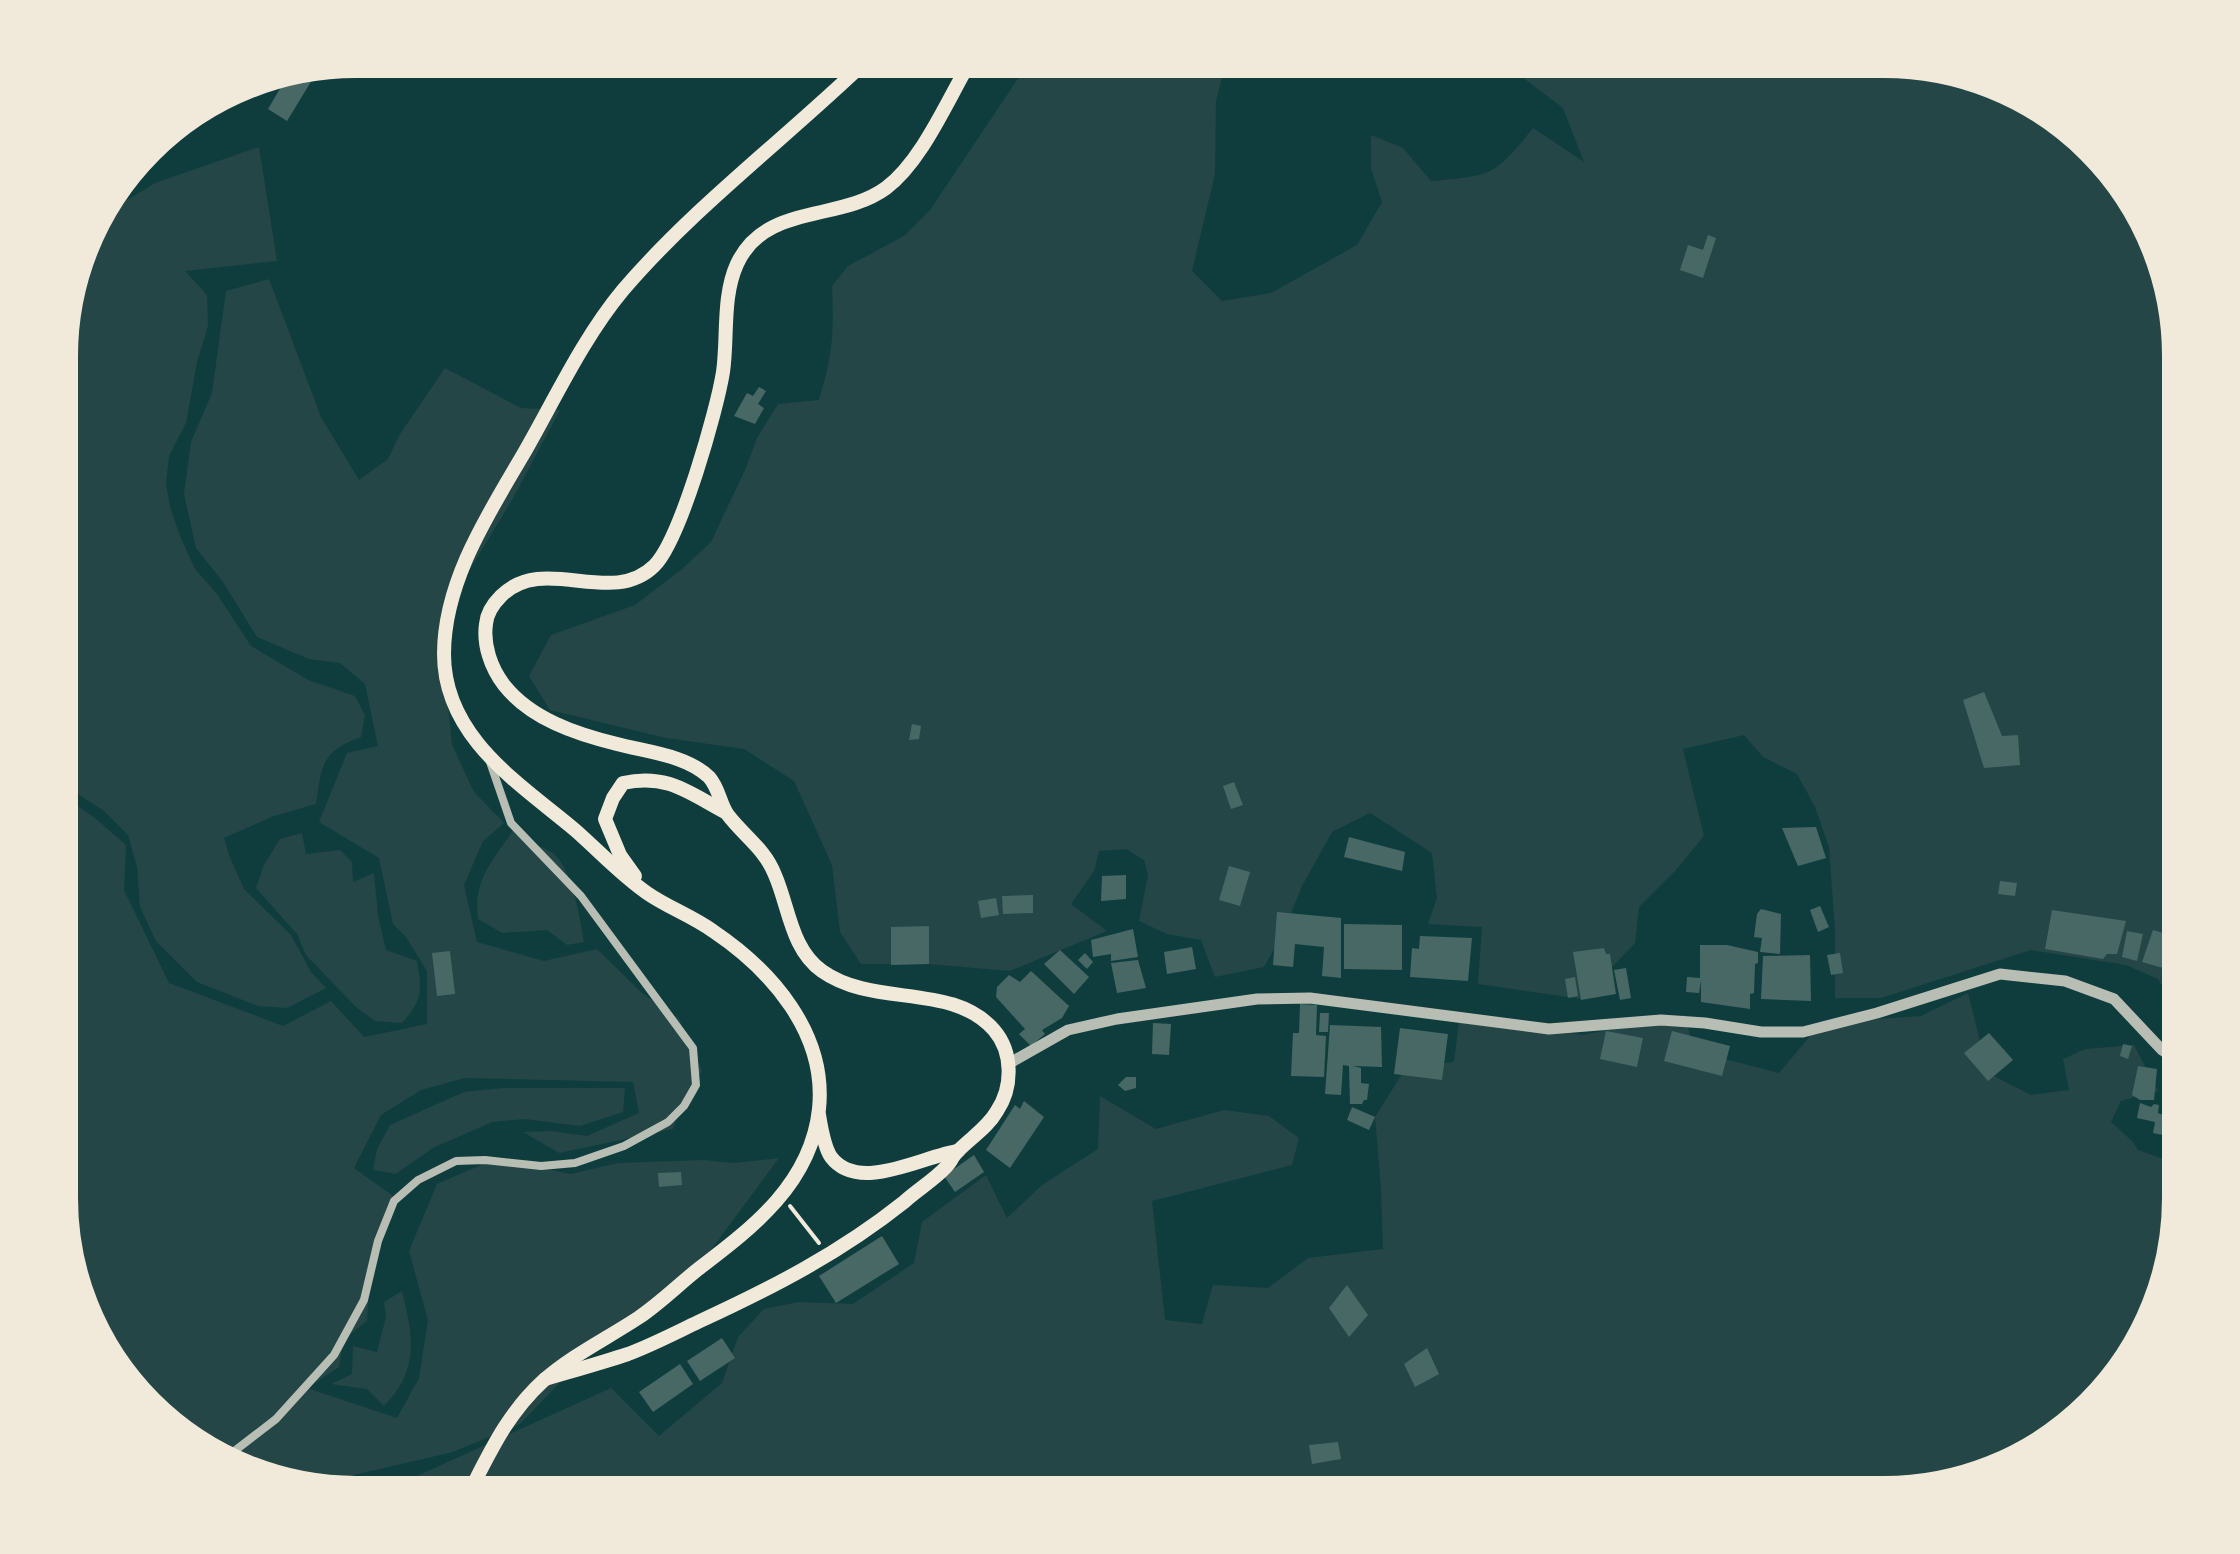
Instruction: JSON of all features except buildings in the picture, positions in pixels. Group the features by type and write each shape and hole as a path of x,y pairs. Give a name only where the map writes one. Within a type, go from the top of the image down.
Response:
{"highway":[{"path":"850,76 710,202 620,293 587,343 480,528 462,567 450,611 444,655 457,711 488,758 647,893 711,929 741,952 771,980 793,1007 808,1040 818,1076 819,1114 829,1155 839,1165 855,1171 887,1172 936,1154 958,1151"},
{"path":"725,812 710,778 690,765 656,752 582,734 539,716 513,696 497,676 490,660 485,625 492,605 508,588 521,581 562,577 610,584 634,580 653,567 662,556 688,495 719,393 729,298 738,262 750,245 769,228 794,217 852,207 893,182 912,164 962,76"},
{"path":"545,1379 632,1353 806,1269 871,1227 945,1168 998,1111 1005,1093 1008,1064 1006,1052 995,1031 977,1016 956,1005 862,989 828,976 811,962 798,943 774,872 758,845 725,812 681,787 658,780 639,779 623,783 605,819 620,855 647,893"},
{"path":"478,1477 511,1415 545,1379 642,1316 737,1241 781,1195 801,1172 819,1114"}],"street":[{"path":"235,1450 276,1419 334,1355 364,1300 378,1241 394,1201 418,1180 456,1161 485,1160 541,1166 575,1163 624,1146 668,1122 684,1106 696,1085 693,1048 581,896 511,823 488,758"},
{"path":"1008,1064 1068,1030 1117,1019 1257,999 1310,998 1549,1029 1661,1020 1761,1032 1803,1032 1877,1013 2000,974 2065,981 2114,999 2164,1051"}],"path":[{"path":"781,1195 828,1254"}],"shaded area":[{"path":"1019,76 1222,77 1216,101 1215,174 1192,271 1222,301 1271,293 1357,245 1382,202 1371,168 1371,135 1403,148 1431,181 1491,171 1510,156 1533,128 1584,162 1563,108 1522,77 1920,78 1991,97 2039,123 2082,158 2117,201 2143,249 2162,320 2164,989 2158,979 2126,965 2031,950 1881,998 1835,998 1835,931 1829,847 1815,807 1797,774 1763,757 1744,735 1683,749 1704,836 1639,907 1635,943 1582,999 1478,984 1482,927 1428,924 1437,898 1432,853 1370,813 1332,832 1302,886 1283,933 1264,967 1215,977 1201,940 1167,934 1139,921 1148,875 1144,860 1126,849 1099,851 1094,871 1071,904 1107,931 1010,971 929,964 861,964 840,932 832,865 794,781 744,749 666,738 550,710 529,676 551,635 635,605 681,570 711,542 757,438 778,404 819,400 832,343 832,286 848,266 904,236 930,210"},
{"path":"259,147 277,261 185,271 207,295 208,326 197,362 186,423 169,456 166,483 170,507 195,569 217,594 251,646 308,680 355,696 365,715 361,737 338,748 325,762 316,804 274,816 224,838 244,889 291,935 311,972 326,988 287,1008 258,1006 197,982 156,941 140,907 137,867 128,835 104,811 77,793 78,320 91,266 105,232 123,201 155,183"},
{"path":"269,279 321,417 359,480 388,459 400,434 445,368 521,408 560,410 512,500 461,584 441,636 452,745 474,792 504,823 483,841 464,885 477,942 544,961 597,949 642,993 679,1019 702,1071 683,1101 673,1129 559,1153 523,1132 551,1131 587,1136 639,1113 633,1082 465,1078 421,1090 381,1115 354,1168 393,1196 370,1273 367,1321 344,1339 339,1367 307,1388 397,1418 419,1378 428,1320 409,1251 437,1184 495,1159 571,1174 618,1163 704,1160 734,1163 779,1158 705,1258 598,1343 520,1424 453,1452 345,1477 302,1473 249,1457 201,1431 158,1396 123,1353 105,1322 91,1288 78,1234 77,805 126,845 124,890 169,983 283,1026 331,1001 364,1037 427,1024 427,971 406,937 393,924 379,858 319,822 347,753 378,746 365,684 340,663 309,659 257,637 223,582 196,548 184,494 191,442 212,393 226,291"},
{"path":"514,829 528,842 558,858 570,880 584,942 567,945 547,930 502,933 478,919 479,892 486,871"},
{"path":"302,833 306,854 340,850 352,862 353,882 374,873 378,916 386,950 417,961 419,994 414,1008 402,1023 375,1021 356,1007 306,955 297,934 256,888 264,865 280,839"},
{"path":"1968,993 1988,1073 2031,1095 2069,1090 2063,1059 2085,1049 2134,1045 2158,1091 2121,1101 2111,1122 2138,1150 2164,1159 2159,1252 2135,1322 2117,1353 2082,1396 2039,1431 2008,1449 1974,1463 1920,1476 1884,1478 415,1477 611,1388 659,1436 722,1383 738,1337 764,1309 799,1302 853,1304 914,1263 922,1222 986,1175 1007,1218 1042,1185 1098,1149 1100,1096 1156,1129 1224,1110 1269,1116 1299,1138 1292,1165 1152,1201 1165,1320 1202,1324 1213,1285 1268,1288 1308,1258 1383,1249 1375,1117 1405,1069 1454,1062 1460,1013 1582,1035 1685,1015 1694,1051 1779,1073 1821,1023 1921,1016"},
{"path":"503,1088 625,1088 623,1112 580,1126 525,1119 492,1122 433,1148 396,1174 373,1170 377,1149 390,1125 464,1092"},
{"path":"402,1291 411,1352 404,1379 396,1393 384,1406 367,1389 331,1384 352,1374 353,1346 377,1352 386,1317 384,1302"}]}
